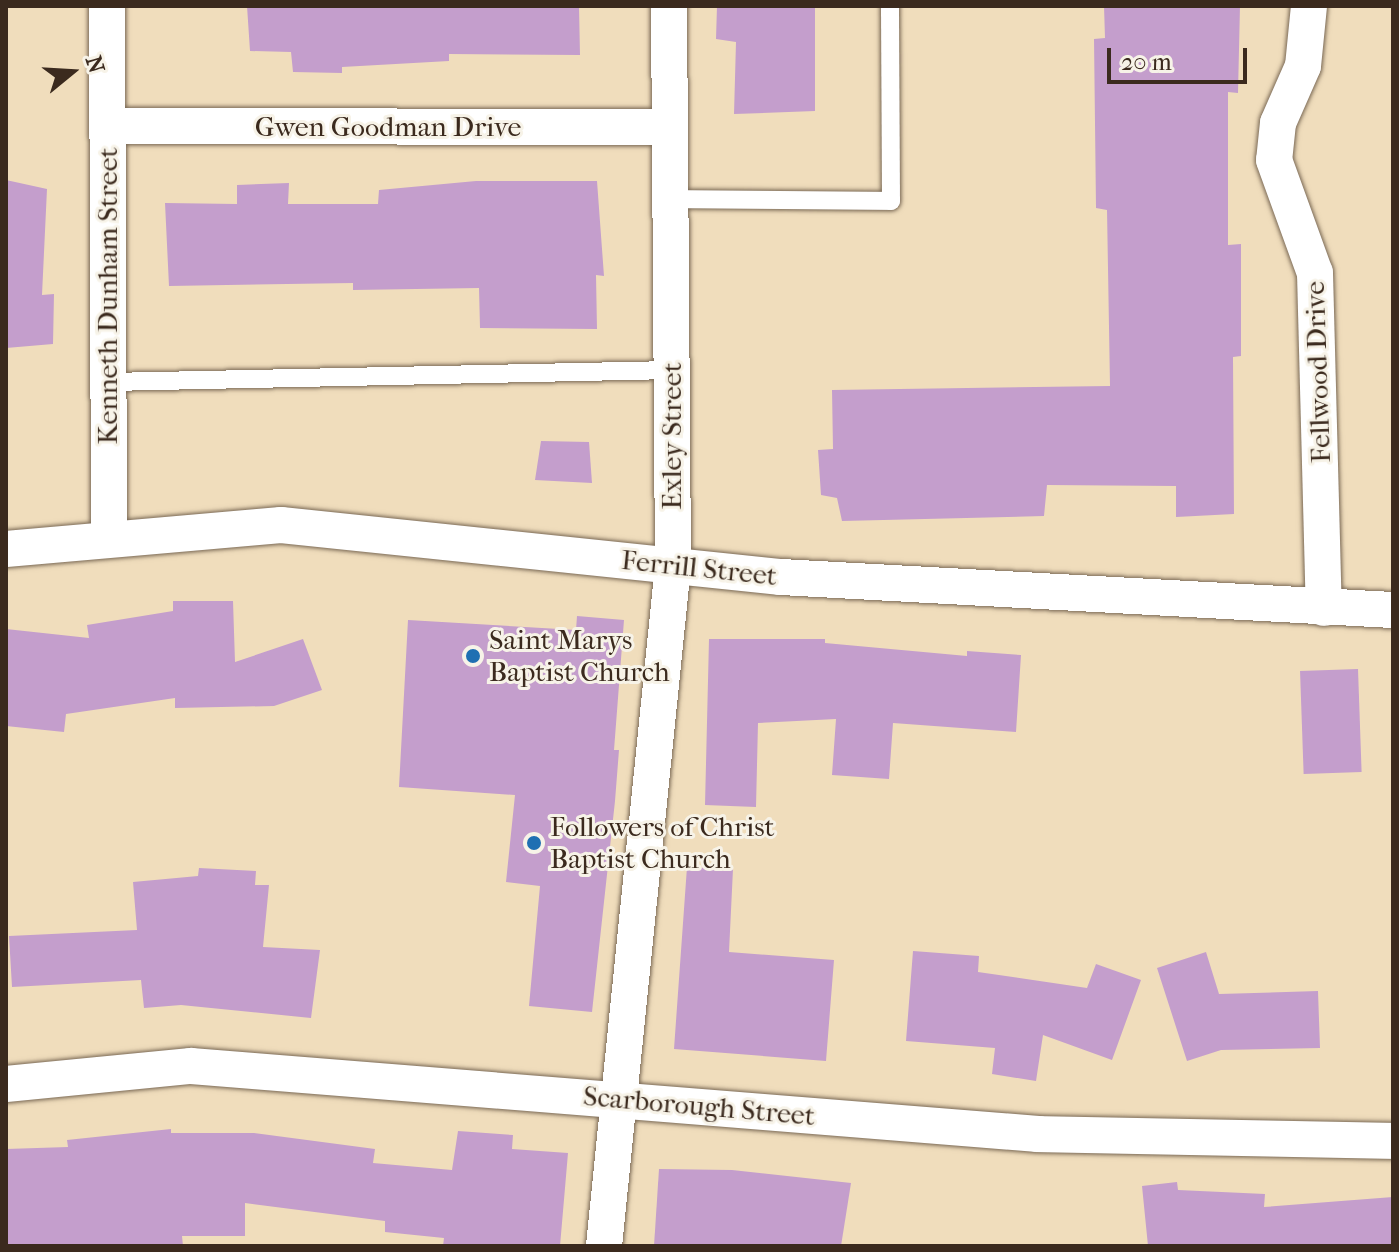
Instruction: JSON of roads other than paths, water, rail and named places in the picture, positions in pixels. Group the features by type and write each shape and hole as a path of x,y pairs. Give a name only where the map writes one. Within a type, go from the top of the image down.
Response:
{"street":[{"name":"Kenneth Dunham Street","path":"107,6 109,538"},
{"name":"Exley Street","path":"604,1246 615,1099 673,566 669,6"},
{"name":"Fellwood Drive","path":"1309,6 1303,66 1278,123 1274,160 1315,273 1324,608"},
{"name":"Gwen Goodman Drive","path":"107,126 669,127"},
{"name":"Ferrill Street","path":"6,549 281,525 781,577 1393,610"},
{"name":"Scarborough Street","path":"6,1084 191,1066 1038,1134 1393,1141"}],"lane":[{"path":"670,199 891,201 890,6"},
{"path":"109,382 672,370"}],"place":[{"name":"Saint Marys Baptist Church","path":"473,656"},
{"name":"Followers of Christ Baptist Church","path":"534,843"}]}
